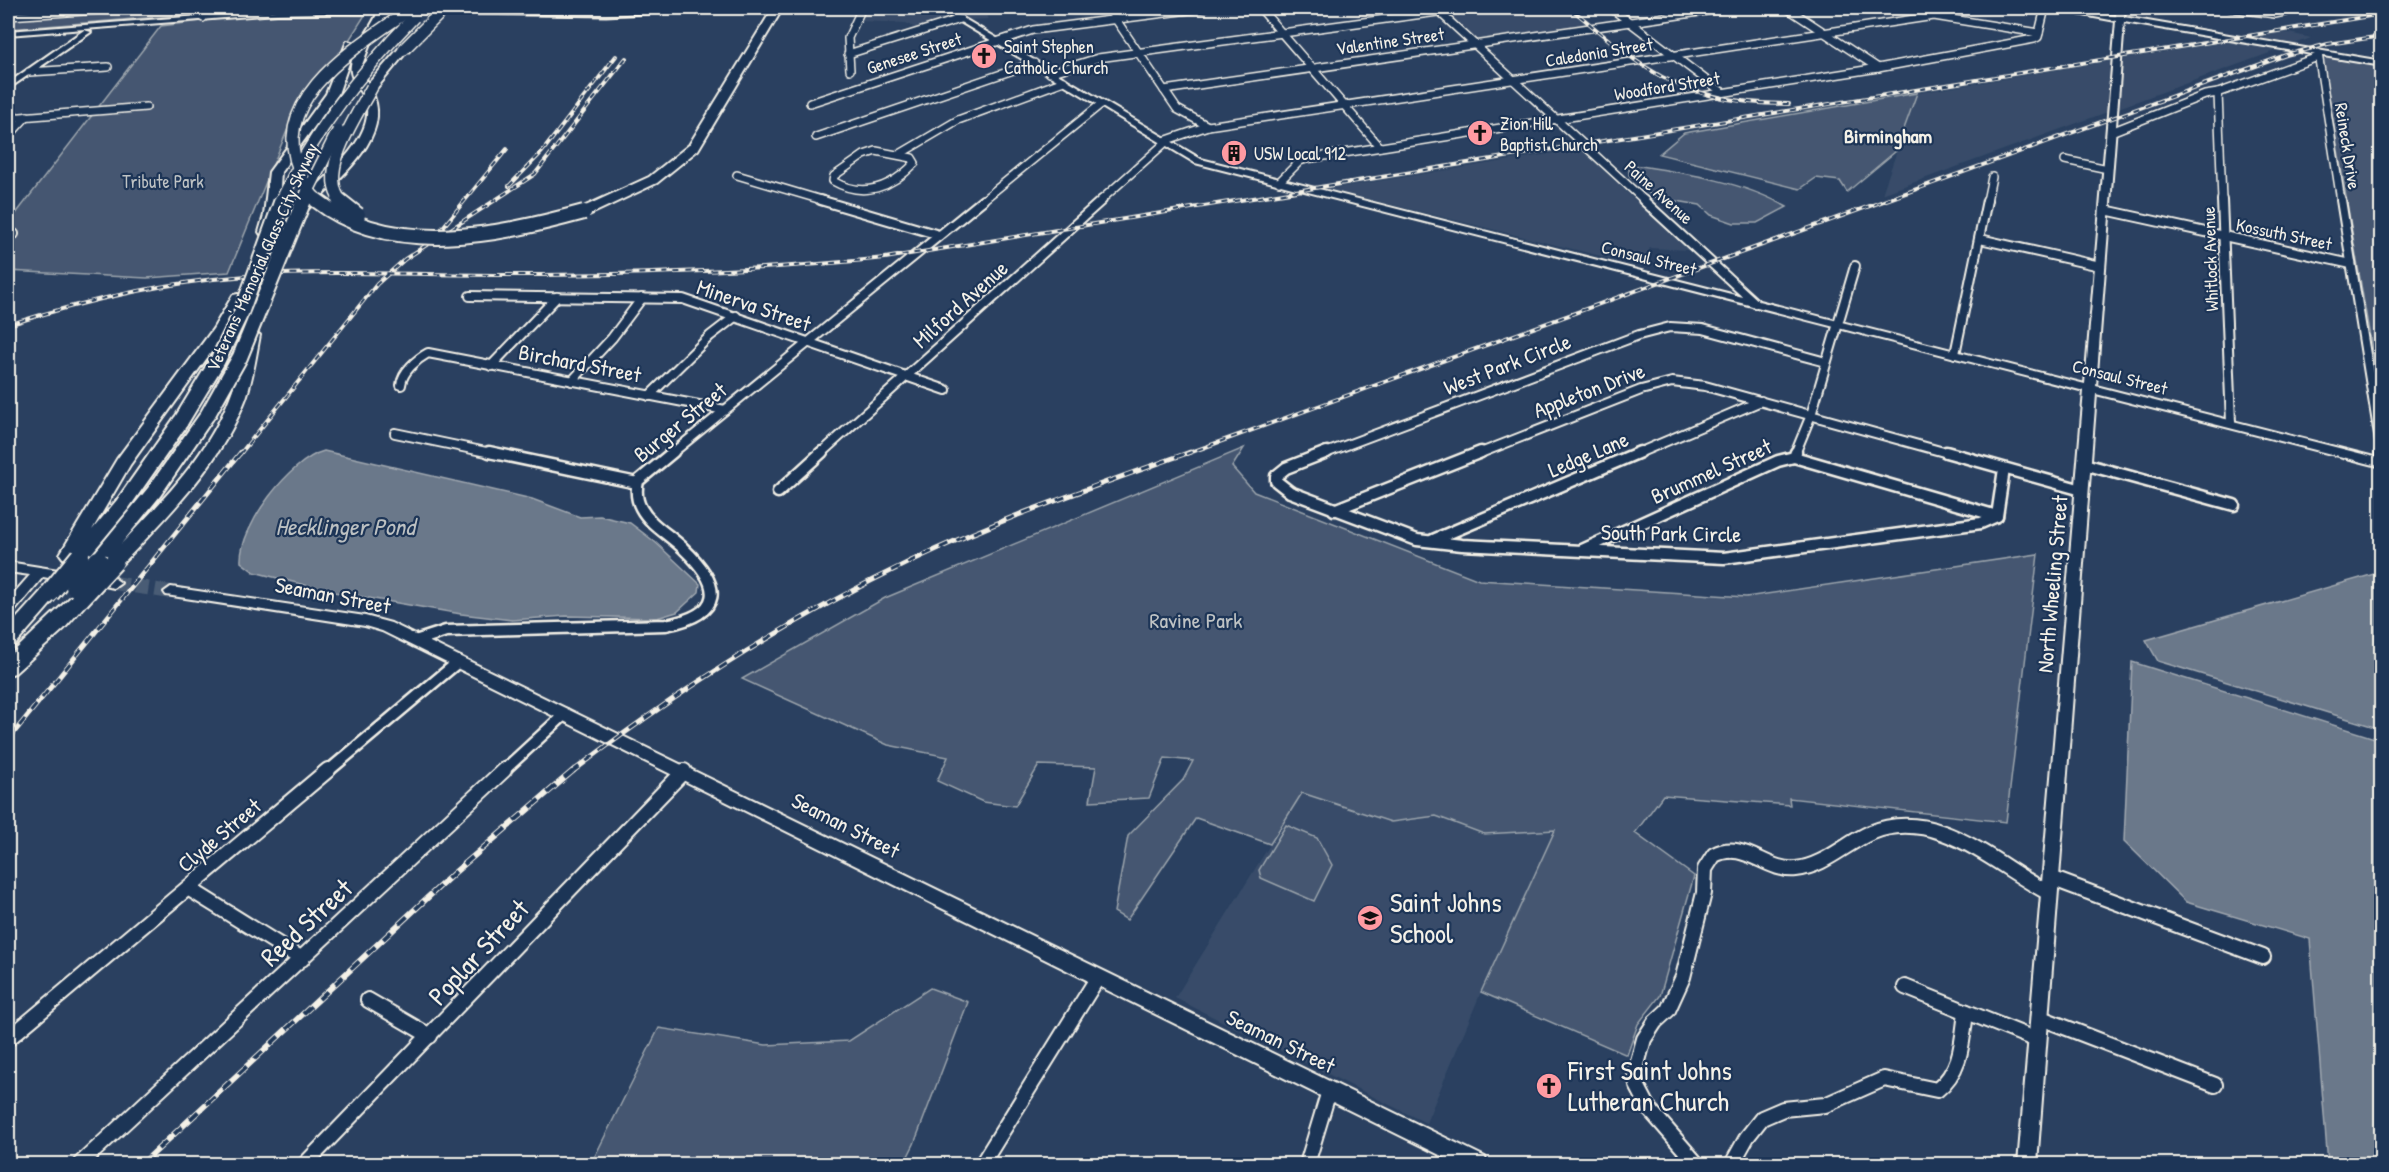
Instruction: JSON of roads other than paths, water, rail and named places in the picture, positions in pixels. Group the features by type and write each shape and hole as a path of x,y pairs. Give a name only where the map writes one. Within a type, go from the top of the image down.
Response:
{"highway":[{"path":"412,8 335,68 302,108 291,134 291,154 310,193 333,210 360,224 390,232 423,236 498,232 582,210 653,180 694,147 778,8"},
{"name":"Veterans' Memorial Glass City Skyway","path":"74,555 123,504 217,365 247,297 285,191 322,126 365,68 423,8"},
{"name":"Veterans' Memorial Glass City Skyway","path":"106,561 208,414 240,357 318,169 338,132 404,49 445,8"},
{"path":"372,87 335,164 332,183 345,208 363,218 425,230 465,231 522,223 582,210 641,180 668,162 686,145 771,8"},
{"path":"8,640 57,596 106,561 185,484 205,459 227,422 240,390 265,286 275,256 295,215 355,151 372,125 373,107 356,65 368,36 384,15 384,9 372,15 358,31 347,52 333,94 279,166 273,185 270,222 238,298 220,330 123,463 74,555 57,596 57,624 8,668"}],"main road":[{"path":"384,9 606,12 683,8"}],"street":[{"path":"8,16 128,8"},
{"path":"203,18 210,8"},
{"path":"850,70 848,38 862,8"},
{"name":"Consaul Street","path":"941,8 1198,161 2382,463"},
{"path":"1108,8 1177,109 1208,126"},
{"name":"Genesee Street","path":"810,103 1033,30 1204,8"},
{"path":"1260,8 1380,147"},
{"path":"1050,73 1086,61 1437,9 1467,8"},
{"path":"1611,8 1722,92"},
{"name":"Valentine Street","path":"1164,90 1727,8"},
{"path":"1787,8 1878,68"},
{"path":"2039,33 2044,8"},
{"path":"2056,8 2318,55 2382,64"},
{"name":"North Wheeling Street","path":"2028,1164 2121,8"},
{"path":"2230,8 2283,13 2302,8"},
{"path":"9,34 277,12 384,9"},
{"name":"Paine Avenue","path":"1437,9 1755,303"},
{"name":"Caledonia Street","path":"1165,142 1208,126 1941,16 2039,33"},
{"path":"848,54 960,19"},
{"path":"8,87 91,29"},
{"name":"Woodford Street","path":"1278,182 1300,161 1878,68 2034,39 2038,38 2039,33"},
{"path":"2110,132 2318,55"},
{"name":"Reineck Drive","path":"2318,55 2382,457"},
{"path":"816,137 1034,63"},
{"path":"29,72 108,67"},
{"path":"900,154 912,158 915,163 878,190 861,191 833,181 838,173 867,153 882,151 900,154 925,136 976,112 1064,81"},
{"name":"Whitlock Avenue","path":"2218,93 2231,423"},
{"name":"Burger Street","path":"415,641 446,631 646,627 670,625 699,616 711,606 714,593 711,585 690,554 639,506 637,483 1101,104"},
{"path":"8,118 146,107"},
{"path":"8,137 27,116"},
{"name":"Milford Avenue","path":"778,492 1165,142"},
{"path":"2065,160 2108,169"},
{"path":"737,175 939,235"},
{"path":"1955,354 1992,177"},
{"name":"Kossuth Street","path":"2105,210 2351,264"},
{"path":"1980,239 2100,266"},
{"name":"Brummel Street","path":"1581,550 1778,461 1794,457 1811,415 1855,266"},
{"name":"Minerva Street","path":"470,296 682,299 946,390"},
{"path":"491,366 557,297"},
{"path":"572,381 612,338 642,298"},
{"path":"649,396 710,336 736,316"},
{"name":"West Park Circle","path":"1334,510 1281,487 1276,476 1286,468 1639,335 1670,327 1703,329 1826,362"},
{"name":"Birchard Street","path":"401,385 400,380 418,358 428,353 725,410"},
{"name":"Appleton Drive","path":"1334,510 1663,383 1705,386 2082,490"},
{"name":"Ledge Lane","path":"1430,542 1761,401"},
{"path":"395,433 637,483"},
{"path":"1794,457 1997,516 2004,469"},
{"path":"2084,464 2234,506"},
{"name":"South Park Circle","path":"1334,510 1406,537 1430,542 1724,558 1961,528 1997,516"},
{"path":"8,567 114,583"},
{"path":"8,609 40,572"},
{"name":"Seaman Street","path":"171,592 365,621 386,627 684,771 1478,1164"},
{"name":"Clyde Street","path":"8,1039 458,662"},
{"name":"Reed Street","path":"80,1164 565,714"},
{"name":"Poplar Street","path":"305,1164 684,771"},
{"path":"1697,1164 1666,1132 1649,1108 1641,1092 1635,1071 1648,1031 1668,1010 1683,976 1705,890 1706,865 1714,855 1728,850 1744,851 1770,866 1795,869 1828,858 1874,831 1901,826 1929,828 1952,834 2024,880 2050,885 2263,957"},
{"path":"188,888 302,959"},
{"path":"982,1164 1098,977"},
{"path":"1905,987 2039,1041"},
{"path":"368,1000 430,1036"},
{"path":"1732,1164 1747,1137 1762,1118 1783,1109 1825,1105 1884,1079 1936,1090 1950,1081 1957,1071 1966,1012"},
{"path":"2041,1018 2215,1085"},
{"path":"1307,1164 1329,1091"}],"water":[{"name":"Hecklinger Pond","path":"324,451 532,499 580,517 600,516 630,523 655,542 700,584 699,592 677,612 657,618 566,616 512,620 461,614 328,591 254,572 241,562 248,531 257,514 282,481 296,467"},
{"path":"2381,572 2381,729 2158,661 2146,640"},
{"path":"2132,662 2381,740 2381,1164 2328,1164 2310,939 2186,902 2124,841"}],"tunnel":[{"path":"114,583 171,592"}],"railway":[{"path":"1570,8 1617,47 1663,78 1715,97 1789,104"},
{"path":"389,274 651,273 791,266 885,258 2382,14"},
{"path":"1186,454 2286,55 2328,44 2382,36"},
{"path":"509,186 542,152 616,56"},
{"path":"389,274 405,259 535,174 626,58"},
{"path":"439,232 507,149"},
{"path":"8,325 126,293 186,283 280,274 389,274"},
{"path":"240,454 377,284 389,274"},
{"path":"8,740 241,452"},
{"path":"572,772 694,685 779,632 866,583 979,531 1190,452"},
{"path":"142,1164 454,873 574,770"}],"place":[{"name":"Saint Stephen Catholic Church","path":"984,56"},
{"name":"Zion Hill Baptist Church","path":"1480,133"},
{"name":"USW Local 912","path":"1234,153"},
{"name":"Saint Johns School","path":"1370,918"},
{"name":"First Saint Johns Lutheran Church","path":"1549,1086"}],"district":[{"name":"Birmingham","path":"1888,135"}],"park label":[{"name":"Tribute Park","path":"163,181"},
{"name":"Ravine Park","path":"1196,620"}]}
